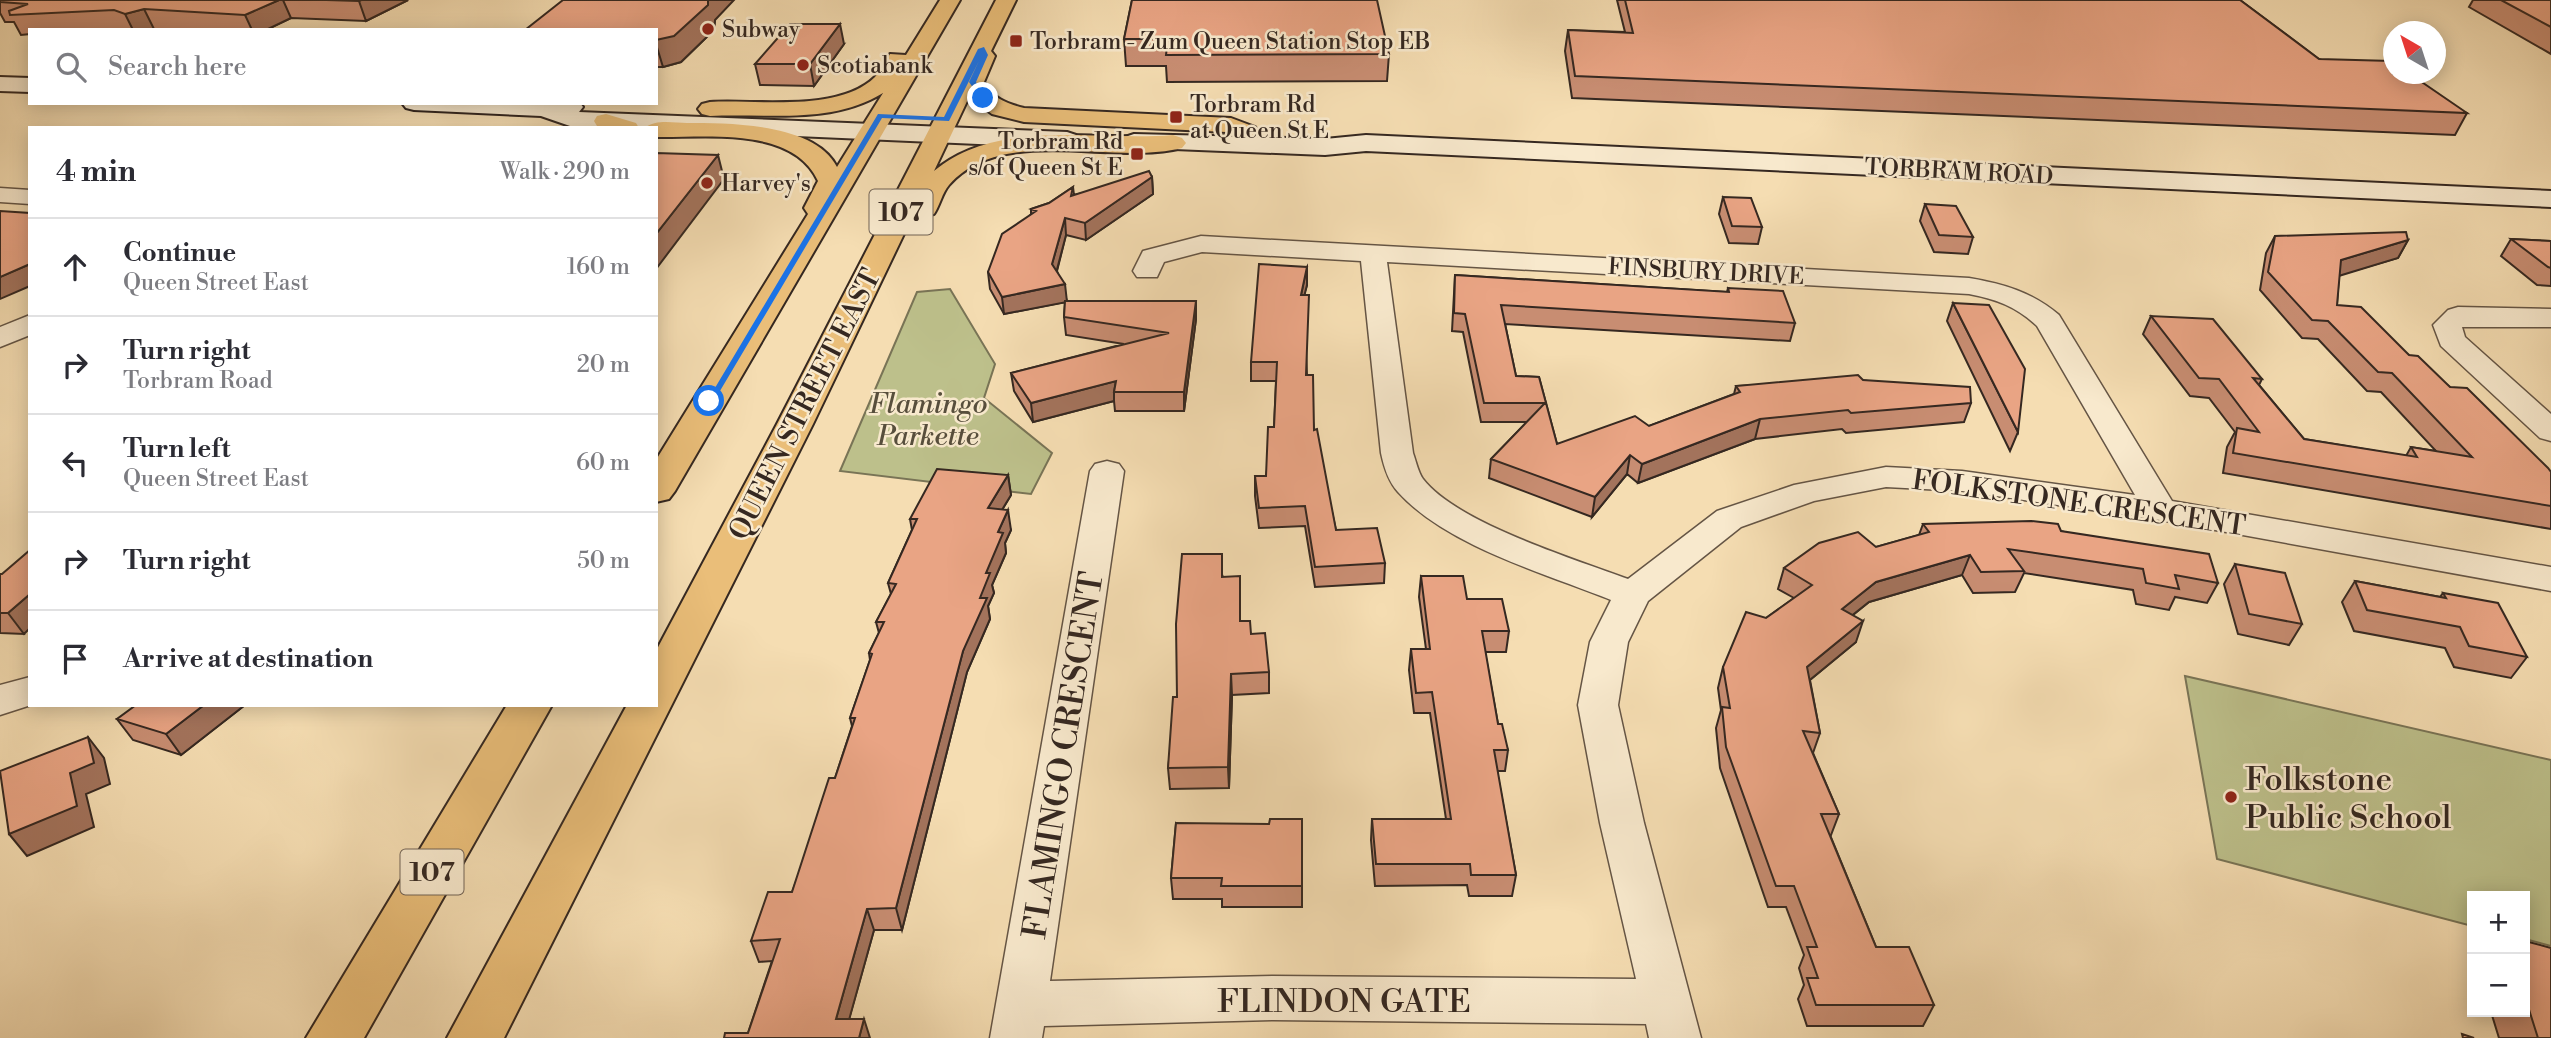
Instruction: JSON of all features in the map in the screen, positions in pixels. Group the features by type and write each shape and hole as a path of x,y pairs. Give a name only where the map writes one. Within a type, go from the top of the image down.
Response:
{"main road":[{"name":"107","path":"658,488 950,0"},
{"name":"QUEEN STREET EAST","path":"658,689 863,289 1006,0"},
{"path":"710,109 803,108 856,97 880,85 911,38 930,34"},
{"path":"981,49 985,55 972,82 975,90 991,104 1007,111 1231,125 1246,132"},
{"path":"0,84 28,85"},
{"name":"TORBRAM ROAD","path":"458,105 545,109 592,106 710,109 875,124"},
{"name":"TORBRAM ROAD","path":"545,109 570,120 616,124 875,124 1173,143 1325,147 1366,143 2551,199"},
{"name":"TORBRAM ROAD","path":"943,127 1246,132 1331,136 1366,143"},
{"path":"658,130 767,135 785,139 811,152 826,166 831,181 811,220 815,226"},
{"path":"863,289 893,276 938,181 967,160 1019,145 1041,143 1173,143"},
{"name":"107","path":"334,1038 529,707"},
{"path":"475,1038 649,707"}],"street":[{"path":"0,195 28,197"},
{"name":"FINSBURY DRIVE","path":"1147,271 1152,257 1201,244 1955,285 2005,292 2028,302 2049,321 2160,509"},
{"path":"1373,253 1396,453 1408,483 1439,509 1494,539 1632,594"},
{"path":"2551,318 2459,316 2447,325 2451,340 2551,431"},
{"path":"0,338 28,325"},
{"name":"FLAMINGO CRESCENT","path":"1019,1021 1107,471"},
{"name":"FOLKSTONE CRESCENT","path":"1670,1020 1622,823 1598,705 1609,642 1632,594 1729,519 1805,492 1886,477 1962,481 2160,509 2551,579"},
{"path":"0,700 28,692"},
{"name":"FLINDON GATE","path":"1019,1021 1273,998 1670,1020"}],"green space":[{"name":"Flamingo Parkette","path":"950,289 995,364 984,398 1052,453 1031,494 840,471 917,292"},
{"path":"2185,676 2551,760 2551,946 2530,940 2530,891 2467,891 2467,925 2217,859"}],"building":[{"path":"0,0 279,0 245,15 144,9 125,14 114,10 10,15 9,11 28,4"},
{"path":"563,0 708,0 708,5 674,36 658,40 658,28 528,28"},
{"path":"1132,0 1377,0 1389,54 1166,55 1168,39 1124,39"},
{"path":"1625,0 2240,0 2319,59 2383,61 2383,84 2425,84 2467,113 1575,76 1568,30 1633,33"},
{"path":"2501,0 2551,0 2551,27"},
{"path":"790,24 840,24 810,64 755,64"},
{"path":"658,153 718,155 658,231"},
{"path":"1149,171 1152,177 1085,223 1065,218 1052,264 1065,284 1002,297 988,272 1002,234 1036,211 1031,209 1049,203 1073,187 1071,196"},
{"path":"1723,197 1751,198 1762,227 1732,226"},
{"path":"1925,204 1956,206 1973,237 1939,235"},
{"path":"0,211 28,213 28,265 0,277"},
{"path":"2406,232 2408,240 2341,260 2337,305 2361,307 2409,355 2418,356 2450,387 2467,388 2551,472 2551,506 2233,453 2237,428 2259,432 2219,379 2199,378 2151,316 2213,319 2262,379 2253,378 2304,439 2417,457 2411,447 2472,457 2392,373 2378,372 2328,321 2312,320 2268,272 2275,236"},
{"path":"2511,239 2551,241 2551,268 2548,267"},
{"path":"1259,264 1307,267 1301,295 1309,295 1306,375 1313,375 1314,430 1317,429 1336,530 1377,528 1385,563 1315,567 1305,506 1259,508 1255,476 1266,476 1268,427 1274,427 1277,362 1251,362"},
{"path":"1455,275 1729,292 1728,288 1783,291 1795,323 1501,305 1516,376 1539,377 1557,444 1635,416 1649,426 1740,392 1736,386 1858,375 1863,380 1970,387 1971,403 1851,413 1848,410 1760,419 1642,464 1630,455 1595,497 1491,459 1545,403 1484,403 1465,314 1454,313"},
{"path":"1065,301 1196,301 1184,392 1114,392 1116,381 1031,403 1011,373 1169,333 1064,317"},
{"path":"1953,303 1989,305 2025,369 2018,432"},
{"path":"937,469 1008,475 988,508 1008,510 998,532 1003,533 986,573 990,573 980,598 987,598 963,651 896,908 867,909 836,1019 864,1019 859,1038 724,1038 725,1033 748,1033 780,939 751,941 768,892 792,892 829,778 835,778 855,718 850,718 872,654 869,653 884,622 876,622 896,584 888,583 917,519 910,519"},
{"path":"2031,521 2058,524 2061,531 2209,554 2218,583 2175,575 2179,589 2146,583 2143,569 2008,549 2024,571 1981,572 1970,555 1876,582 1842,609 1863,621 1807,667 1820,733 1803,731 1839,814 1821,814 1876,947 1909,947 1934,1005 1816,1005 1807,978 1818,978 1807,947 1817,947 1794,886 1776,886 1726,747 1722,707 1730,708 1723,667 1746,612 1766,618 1812,585 1784,568 1819,543 1858,532 1876,547 1929,532 1923,524"},
{"path":"28,552 28,596 8,613 0,613 2,574"},
{"path":"1182,554 1222,554 1222,577 1240,576 1240,621 1250,621 1251,634 1265,633 1269,672 1231,674 1228,767 1168,768 1173,697 1177,697 1176,624"},
{"path":"2235,564 2285,573 2302,624 2249,614"},
{"path":"1421,576 1463,576 1467,599 1502,599 1509,631 1482,631 1498,724 1502,724 1508,750 1494,750 1516,875 1471,875 1470,864 1376,864 1372,819 1451,819 1432,692 1416,693 1411,649 1430,649"},
{"path":"2355,581 2446,598 2443,593 2498,603 2527,657 2469,646 2460,627 2367,610"},
{"path":"133,707 201,707 166,734 117,719"},
{"path":"88,737 94,763 70,773 77,806 9,834 0,771"},
{"path":"1270,819 1302,819 1302,886 1221,886 1222,878 1171,878 1176,823 1269,824"},
{"path":"2530,942 2551,948 2551,1038 2538,1038 2530,1013"}],"place":[{"name":"Subway","path":"708,29"},
{"name":"Torbram - Zum Queen Station Stop EB","path":"1016,41"},
{"name":"Scotiabank","path":"803,65"},
{"name":"Torbram Rd at Queen St E","path":"1176,117"},
{"name":"Torbram Rd s/of Queen St E","path":"1137,154"},
{"name":"Harvey's","path":"707,183"},
{"name":"Folkstone Public School","path":"2231,797"}],"route":[{"path":"709,401 880,116 947,119 981,49 985,55 972,82 983,98"}]}
